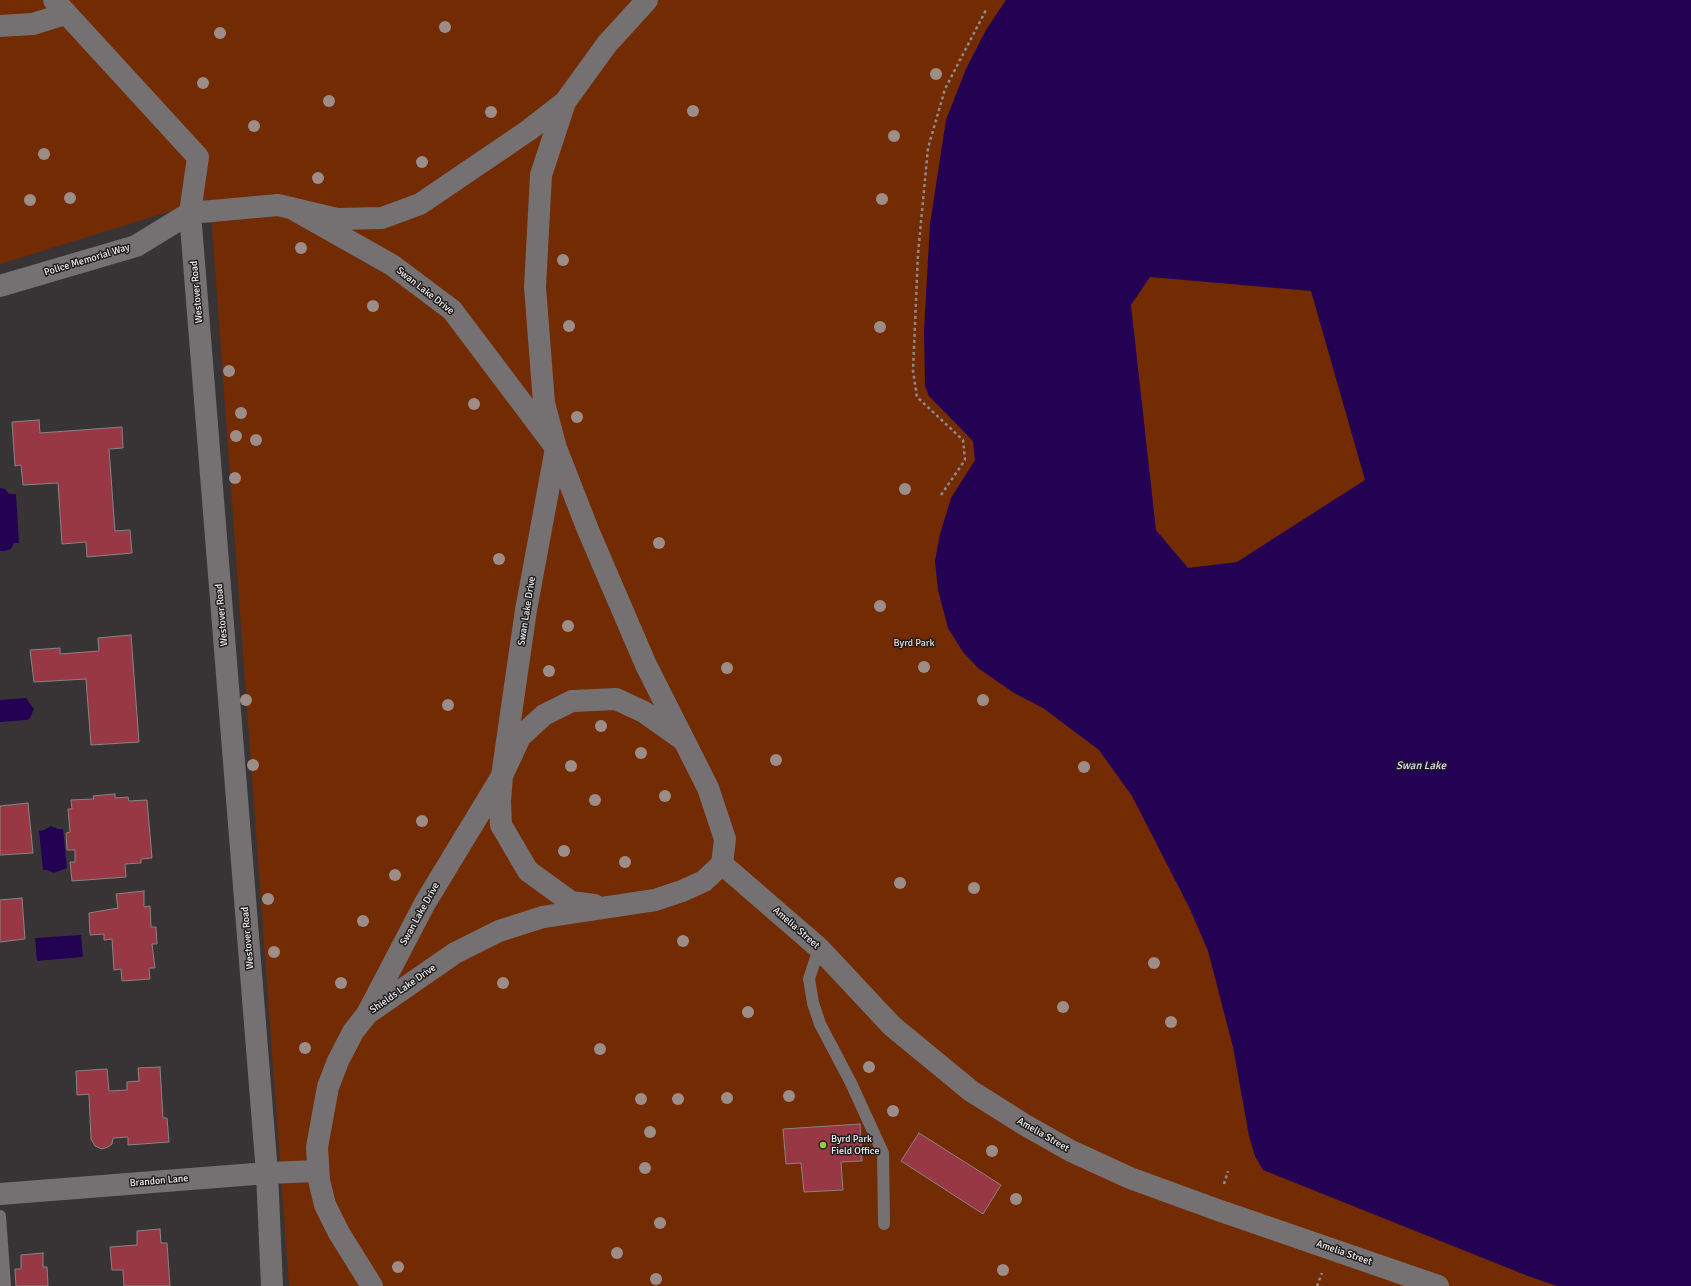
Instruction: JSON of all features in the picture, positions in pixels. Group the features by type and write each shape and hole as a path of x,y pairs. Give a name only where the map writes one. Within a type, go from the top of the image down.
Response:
{"street":[{"name":"Swan Lake Drive","path":"190,213 278,205 337,219 382,218 420,204 529,130 565,102 607,44 647,0"},
{"path":"0,26 33,24 59,7"},
{"name":"Westover Road","path":"59,7 198,157 190,213 267,1173 272,1286"},
{"name":"Swan Lake Drive","path":"565,102 541,175 535,288 544,403 556,448 588,530 646,665 708,788 725,839 722,864"},
{"name":"Swan Lake Drive","path":"291,208 392,265 452,310 556,448 526,610 502,776"},
{"name":"Police Memorial Way","path":"0,286 136,246 190,213"},
{"name":"Swan Lake Drive","path":"367,1014 425,903 502,776 520,737 544,715 572,701 616,699 644,712 685,741"},
{"name":"Shields Lake Drive","path":"502,776 500,801 501,825 528,871 571,902 605,907"},
{"name":"Shields Lake Drive","path":"372,1286 339,1234 324,1205 318,1171 317,1147 328,1087 354,1032 367,1014 455,953 500,931 543,918 655,900 682,892 704,881 722,864"},
{"name":"Amelia Street","path":"722,864 819,948 892,1026 971,1091 1025,1125 1071,1151 1130,1178 1214,1209 1438,1286"},
{"name":"Brandon Lane","path":"0,1194 267,1173 318,1171"}],"lane":[{"path":"819,948 809,979 812,1003 820,1024 850,1083 882,1153 884,1224"},
{"path":"0,1216 5,1286"}],"path":[{"path":"941,495 965,460 962,440 917,397 913,371 918,254 928,148 945,89 988,8"}],"green space":[{"name":"Byrd Park","path":"0,0 1691,0 1691,1286 289,1286 210,199 0,264"}],"water":[{"name":"Swan Lake","path":"1006,0 1691,0 1691,1286 1557,1286 1528,1276 1263,1170 1255,1156 1249,1136 1233,1047 1208,951 1190,909 1132,796 1099,750 1043,708 1014,693 978,668 963,652 948,628 938,590 935,561 940,534 951,498 975,460 973,441 929,396 925,386 924,331 930,224 946,120 966,69 986,30","holes":["1150,277 1311,291 1365,480 1237,562 1188,568 1156,530 1131,305"]},
{"path":"0,488 5,489 9,494 16,494 19,543 14,543 11,549 5,551 0,551"},
{"path":"26,698 34,709 30,718 27,720 0,722 0,700"},
{"path":"51,826 58,829 63,829 67,868 54,873 43,870 39,831"},
{"path":"81,935 83,957 37,961 35,938"}],"building":[{"path":"39,420 40,433 122,427 123,448 109,449 115,531 130,530 132,553 87,557 86,542 62,544 58,483 23,485 21,465 15,466 12,422"},
{"path":"131,635 139,742 91,745 86,679 34,682 30,650 60,648 60,654 99,651 98,638"},
{"path":"115,794 115,798 128,797 129,801 147,800 152,858 141,859 141,863 125,864 126,877 72,881 70,862 75,862 75,850 67,850 66,833 70,832 68,809 72,809 71,800 94,799 93,796"},
{"path":"28,803 33,853 0,855 0,806"},
{"path":"144,891 144,907 150,906 151,927 156,927 157,944 152,944 155,968 149,968 150,979 122,981 121,969 114,970 112,939 104,940 104,934 90,935 89,913 118,908 116,894"},
{"path":"22,898 25,939 0,942 0,900"},
{"path":"160,1067 163,1118 167,1118 169,1142 128,1145 128,1137 113,1138 112,1144 102,1149 95,1146 91,1139 89,1094 77,1095 76,1071 107,1069 109,1091 127,1090 127,1082 139,1081 138,1068"},
{"name":"Byrd Park Field Office","path":"860,1124 862,1161 841,1162 843,1190 804,1192 801,1163 786,1164 783,1129"},
{"path":"919,1133 1001,1185 983,1214 901,1161"},
{"path":"160,1229 161,1243 167,1243 170,1286 124,1286 123,1270 112,1270 110,1247 137,1245 137,1231"},
{"path":"43,1253 43,1267 47,1267 48,1286 16,1286 15,1269 21,1269 21,1255"}],"place":[{"name":"Byrd Park Field Office","path":"823,1145"}]}
